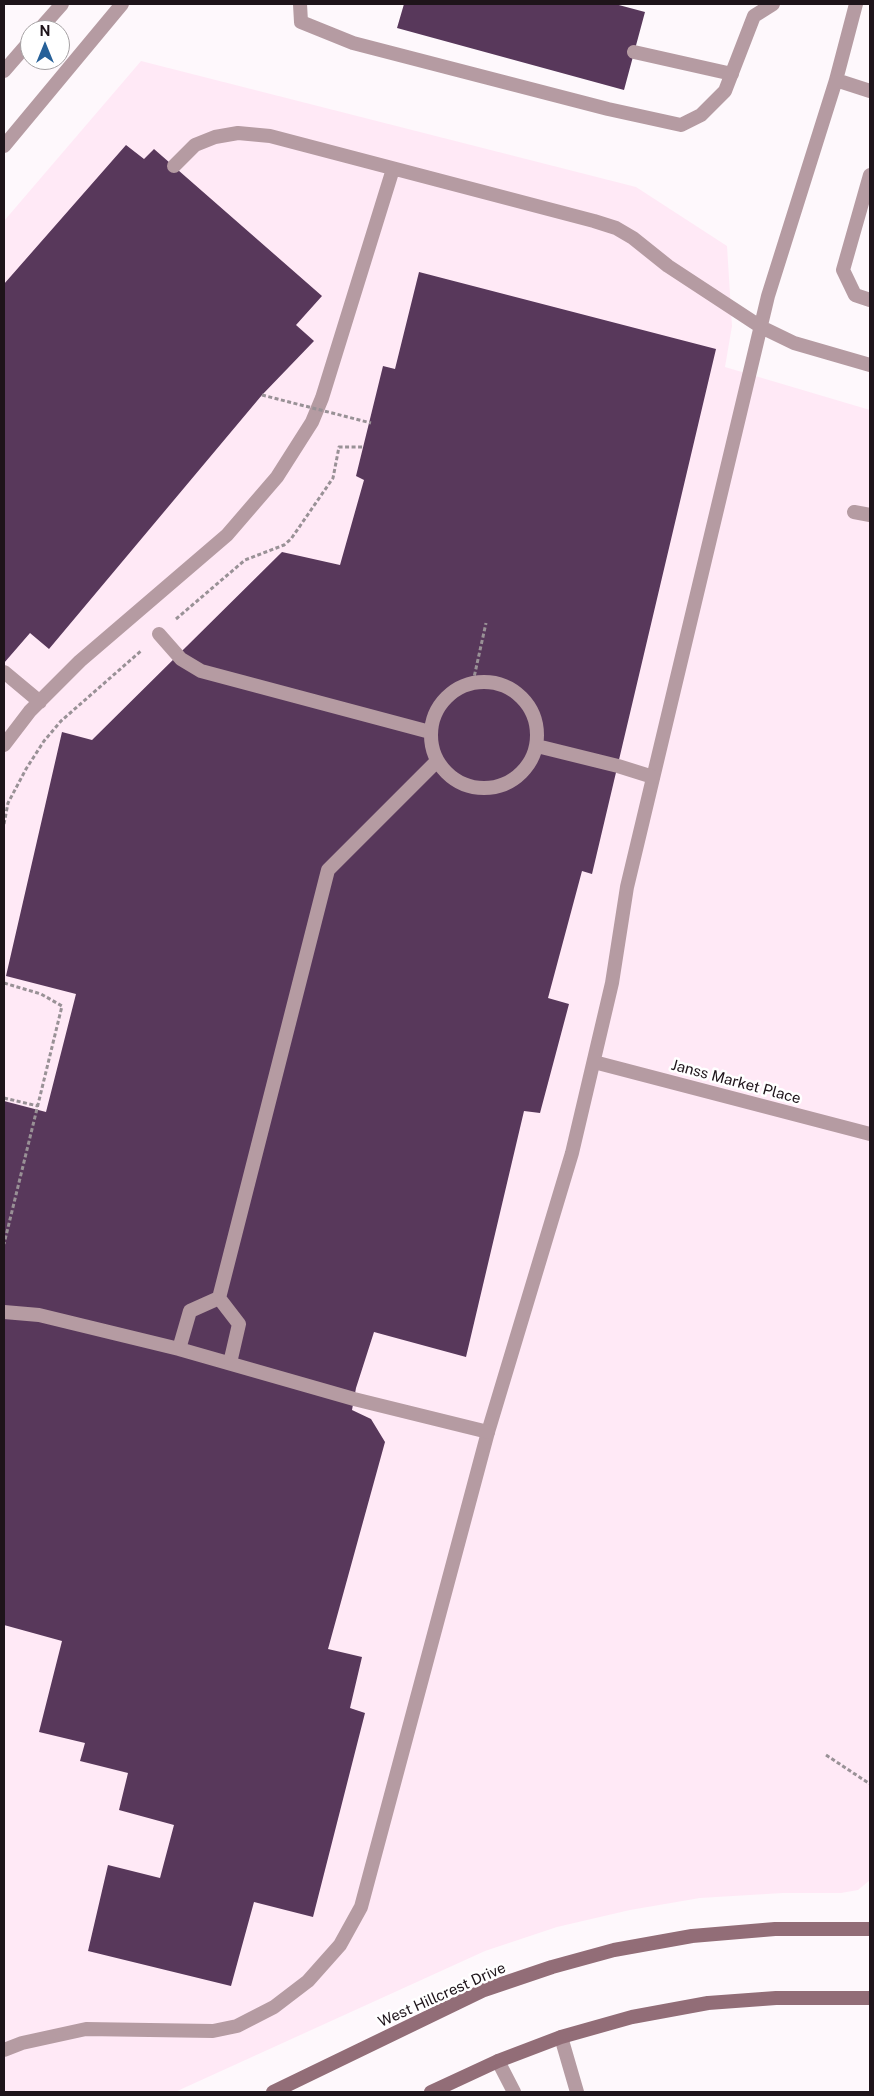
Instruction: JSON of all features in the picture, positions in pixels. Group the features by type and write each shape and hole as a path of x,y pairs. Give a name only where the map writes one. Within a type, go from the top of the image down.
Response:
{"main road":[{"name":"West Hillcrest Drive","path":"273,2092 484,1990 552,1967 605,1952 692,1936 775,1929 870,1929"},
{"path":"431,2092 498,2061 561,2037 632,2017 708,2003 776,1998 870,1998"}],"street":[{"path":"48,20 62,4"},
{"path":"4,146 122,4"},
{"path":"300,4 301,22 353,43 681,126 701,115 725,91 754,10 773,4"},
{"path":"4,2050 22,2042 86,2029 213,2031 237,2026 274,2007 308,1981 340,1945 361,1907 488,1432 572,1153 612,983 627,888 768,296 836,80 856,4"},
{"path":"634,52 732,74"},
{"path":"4,71 20,53"},
{"path":"836,80 870,91"},
{"path":"174,166 195,145 215,137 238,133 270,136 367,160 393,169 616,228 633,238 668,266 761,327 794,343 870,365"},
{"path":"4,745 12,732 80,660 227,534 276,477 312,422 322,398 393,169"},
{"path":"870,175 843,270 855,295 870,300"},
{"path":"854,512 870,515"},
{"path":"159,634 181,659 201,671 430,732"},
{"path":"4,672 40,702"},
{"path":"473,682 491,682 508,687 522,697 532,712 537,728 537,746 530,763 518,777 501,786 483,789 465,785 449,776 437,762 431,747 430,732 434,715 443,700 457,689 473,682"},
{"path":"537,746 618,766 653,778"},
{"path":"179,1349 190,1312 219,1298 328,870 437,762"},
{"name":"Janss Market Place","path":"594,1062 870,1134"},
{"path":"219,1298 239,1324 230,1363"},
{"path":"4,1312 39,1315 179,1349 354,1399 488,1432"},
{"path":"561,2037 577,2092"},
{"path":"498,2061 514,2092"}],"path":[{"path":"262,395 371,424"},
{"path":"473,682 486,623"},
{"path":"4,983 41,994 62,1006 4,1244"},
{"path":"4,1098 38,1106"},
{"path":"826,1755 870,1784"}],"shaded area":[{"path":"141,61 636,187 727,246 732,326 725,367 870,410 870,1880 858,1890 841,1893 783,1893 700,1898 630,1910 557,1927 485,1951 175,2092 4,2092 4,221"}],"building":[{"path":"404,4 615,4 645,12 624,90 397,28"},
{"path":"126,145 144,159 154,149 322,296 296,325 314,341 262,395 49,649 30,633 4,663 4,284"},
{"path":"419,272 716,349 592,874 582,871 548,998 569,1004 540,1113 524,1111 466,1357 374,1332 356,1388 352,1410 371,1419 385,1442 328,1649 362,1657 350,1708 365,1713 313,1917 254,1902 231,1986 88,1951 108,1865 160,1878 174,1825 119,1810 128,1773 80,1761 85,1743 39,1732 62,1641 4,1625 4,1101 46,1112 76,994 6,976 62,732 92,740 282,552 340,565 364,480 356,476 383,366 395,369"}]}
